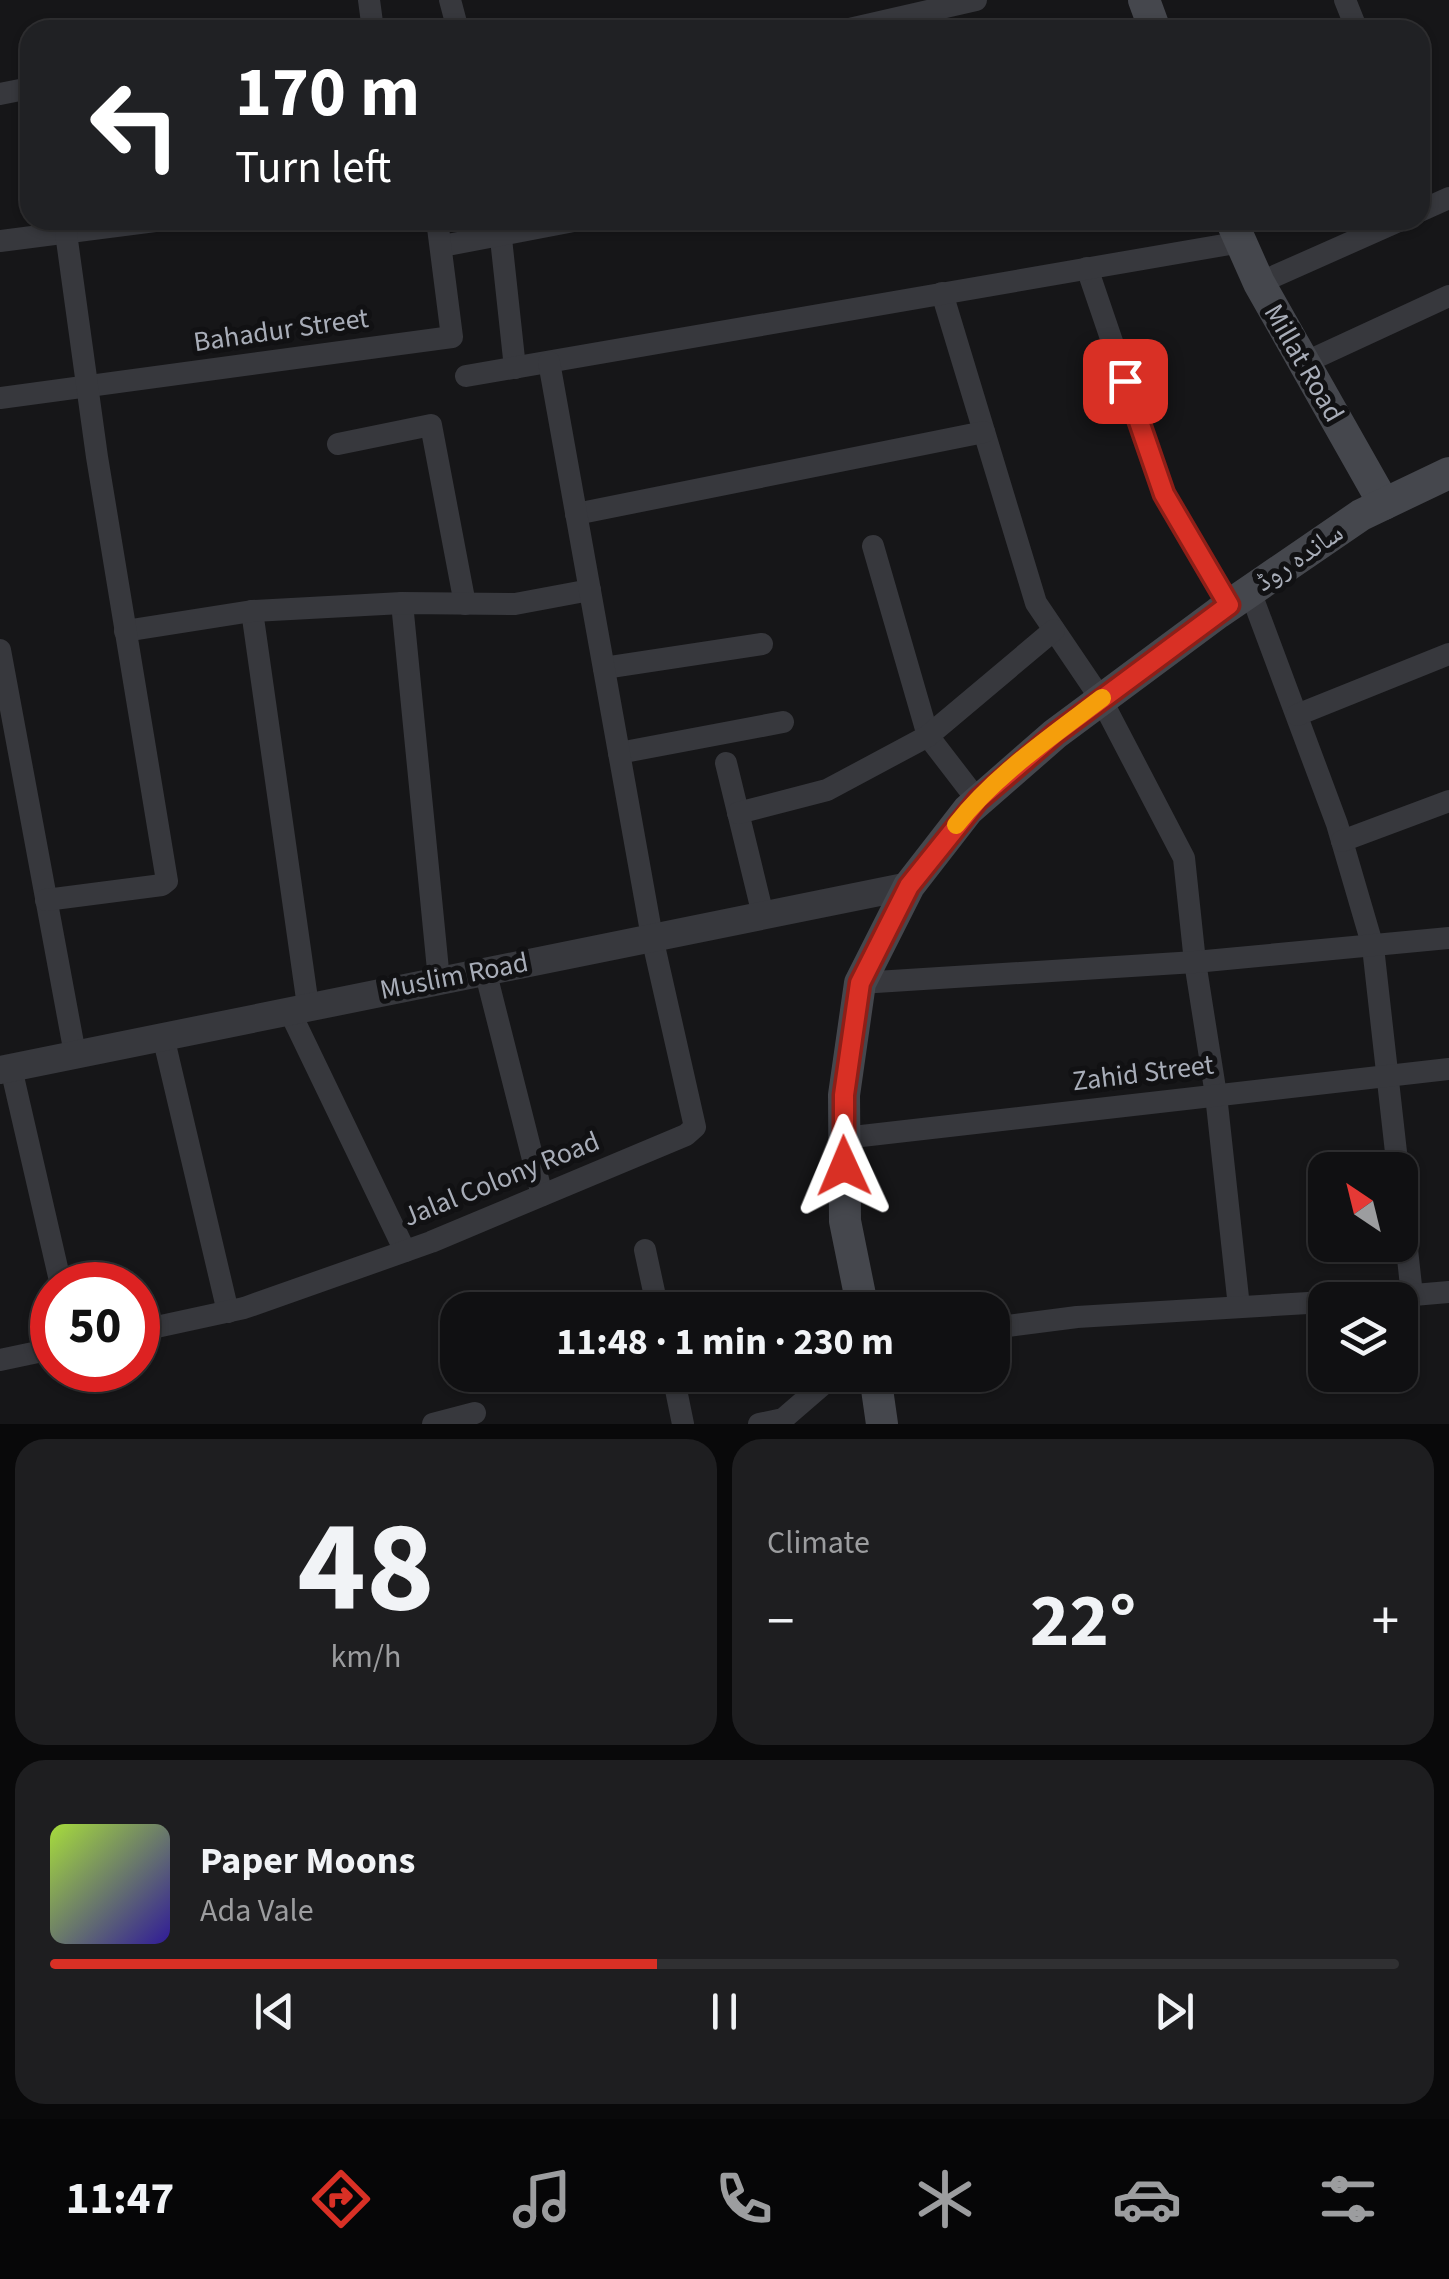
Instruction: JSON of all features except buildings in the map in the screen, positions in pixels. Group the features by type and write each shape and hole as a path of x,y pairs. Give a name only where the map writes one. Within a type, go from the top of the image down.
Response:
{"main road":[{"name":"Millat Road","path":"1236,231 1259,283 1384,504"},
{"name":"ساندہ روڈ","path":"859,1292 844,1221 844,1095 860,983 909,886 978,800 1055,734 1239,598 1361,515 1449,473"},
{"path":"877,1392 882,1424"}],"street":[{"path":"889,20 976,0"},
{"path":"0,240 82,230"},
{"name":"Bahadur Street","path":"0,398 452,337 439,230"},
{"path":"442,246 494,230"},
{"path":"500,230 516,368"},
{"path":"1259,283 1378,230"},
{"path":"466,376 1086,268 1236,231"},
{"path":"46,900 162,885 167,880 125,631 66,232"},
{"path":"1086,268 1164,494 1239,598 1296,715 1342,841 1372,947 1396,1152"},
{"path":"942,293 1036,603 1102,699 1184,858 1239,1307"},
{"path":"1304,363 1449,296"},
{"path":"548,362 652,937"},
{"path":"338,444 431,425 464,604"},
{"path":"576,514 984,432"},
{"path":"873,546 928,736 978,800"},
{"path":"125,631 252,612 402,603 514,604 590,590"},
{"path":"402,603 439,980"},
{"path":"252,612 299,1008 405,1251"},
{"path":"738,813 827,790 928,736 1054,630"},
{"path":"604,668 762,644"},
{"path":"0,650 75,1054"},
{"path":"1296,715 1449,654"},
{"path":"619,753 783,722"},
{"path":"726,763 763,914"},
{"path":"1342,841 1449,801"},
{"name":"Muslim Road","path":"6,1069 909,886"},
{"name":"Jalal Colony Road","path":"160,1326 228,1312 405,1251 686,1135 695,1127 652,937"},
{"path":"860,983 1195,962 1449,938"},
{"path":"485,970 542,1195"},
{"path":"164,1036 228,1312"},
{"path":"6,1069 55,1262"},
{"name":"Zahid Street","path":"844,1138 1449,1070"},
{"path":"645,1250 654,1292"},
{"path":"1418,1295 1449,1292"},
{"path":"1010,1326 1077,1317 1308,1303"},
{"path":"0,1360 30,1354"},
{"path":"676,1392 684,1424"},
{"path":"760,1424 783,1419 814,1392"},
{"path":"433,1424 474,1413"}],"slow traffic":[{"path":"956,825 978,800 1102,698"}],"route":[{"path":"844,1166 844,1095 860,983 909,886 978,800 1055,734 1229,605 1164,494 1125,381"}]}
